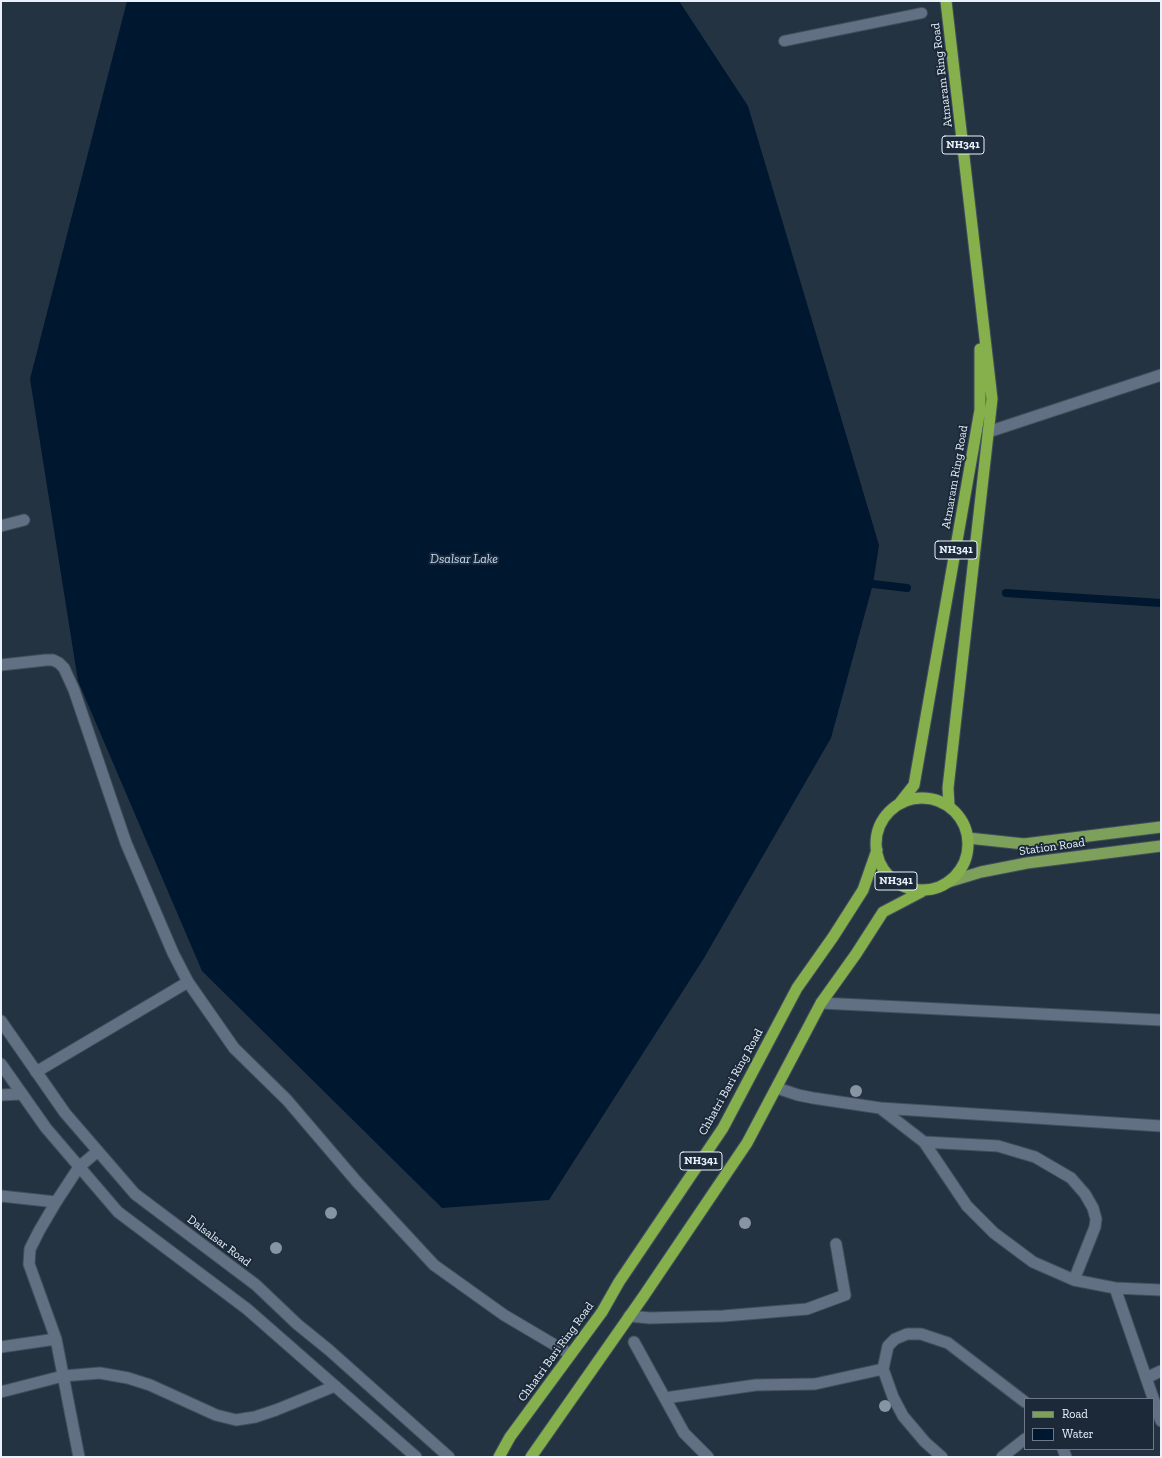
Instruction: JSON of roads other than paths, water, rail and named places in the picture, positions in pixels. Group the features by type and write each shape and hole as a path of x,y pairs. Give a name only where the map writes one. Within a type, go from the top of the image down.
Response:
{"highway":[{"name":"Atmaram Ring Road","path":"946,1 992,399 948,788 949,806"},
{"name":"Atmaram Ring Road","path":"899,804 914,785 980,410 979,288"},
{"name":"NH341","path":"924,798 937,800 949,806 958,815 965,826 968,838 968,851 964,863 958,874 937,888 925,890 911,889 899,884 888,875 881,863 877,850 877,837 881,824 888,813 899,804 911,799 924,798"},
{"name":"Chhatri Bari Ring Road","path":"500,1457 510,1437 602,1312 619,1282 723,1128 797,988 833,937 863,890 877,850"},
{"name":"NH341","path":"531,1457 747,1143 821,1003 856,954 883,912 925,890"}],"main road":[{"name":"Station Road","path":"968,838 1024,844 1161,827"},
{"name":"Station Road","path":"948,882 981,872 1027,863 1161,846"}],"street":[{"path":"988,432 1161,375"},
{"path":"1,526 24,520"},
{"path":"1,665 53,660 64,668 74,690 126,843 173,953 188,982 234,1048 287,1100 357,1182 434,1265 504,1315 570,1354"},
{"path":"36,1072 188,982"},
{"path":"821,1003 1161,1020"},
{"name":"Dalsalsar Road","path":"1,1021 65,1113 135,1194 256,1285 297,1324 329,1350 449,1457"},
{"path":"1,1064 46,1128 118,1212 247,1309 416,1457"},
{"path":"777,1088 812,1098 880,1108 1161,1126"},
{"path":"1,1095 22,1094"},
{"path":"880,1108 924,1142 967,1206 994,1233 1033,1262 1074,1280 1114,1288 1161,1290"},
{"path":"924,1142 998,1146 1035,1157 1072,1178 1085,1194 1093,1208 1096,1219 1095,1227 1074,1280"},
{"path":"79,1457 56,1339 29,1264 30,1249 56,1202 78,1167 98,1151"},
{"path":"1,1196 56,1202"},
{"path":"629,1316 650,1318 723,1316 806,1309 813,1307 845,1295 836,1244"},
{"path":"1114,1288 1153,1398"},
{"path":"942,1457 925,1442 903,1416 893,1397 883,1369 888,1346 895,1339 907,1334 921,1334 948,1344 1024,1401"},
{"path":"1,1347 56,1339"},
{"path":"634,1342 684,1433 708,1457"},
{"path":"665,1398 756,1385 815,1384 883,1369"},
{"path":"1146,1378 1161,1371"},
{"path":"1,1392 63,1376 100,1373 128,1378 150,1385 216,1415 236,1420 255,1417 276,1410 335,1386"},
{"path":"1154,1401 1161,1421"},
{"path":"1002,1457 1024,1440"}],"lane":[{"path":"784,42 922,13"}],"water":[{"name":"Dsalsar Lake","path":"127,1 679,1 748,106 879,545 873,584 831,738 704,958 549,1200 442,1208 202,971 78,681 30,379"}],"waterway":[{"path":"873,584 907,588"},
{"path":"1006,593 1161,603"}]}
